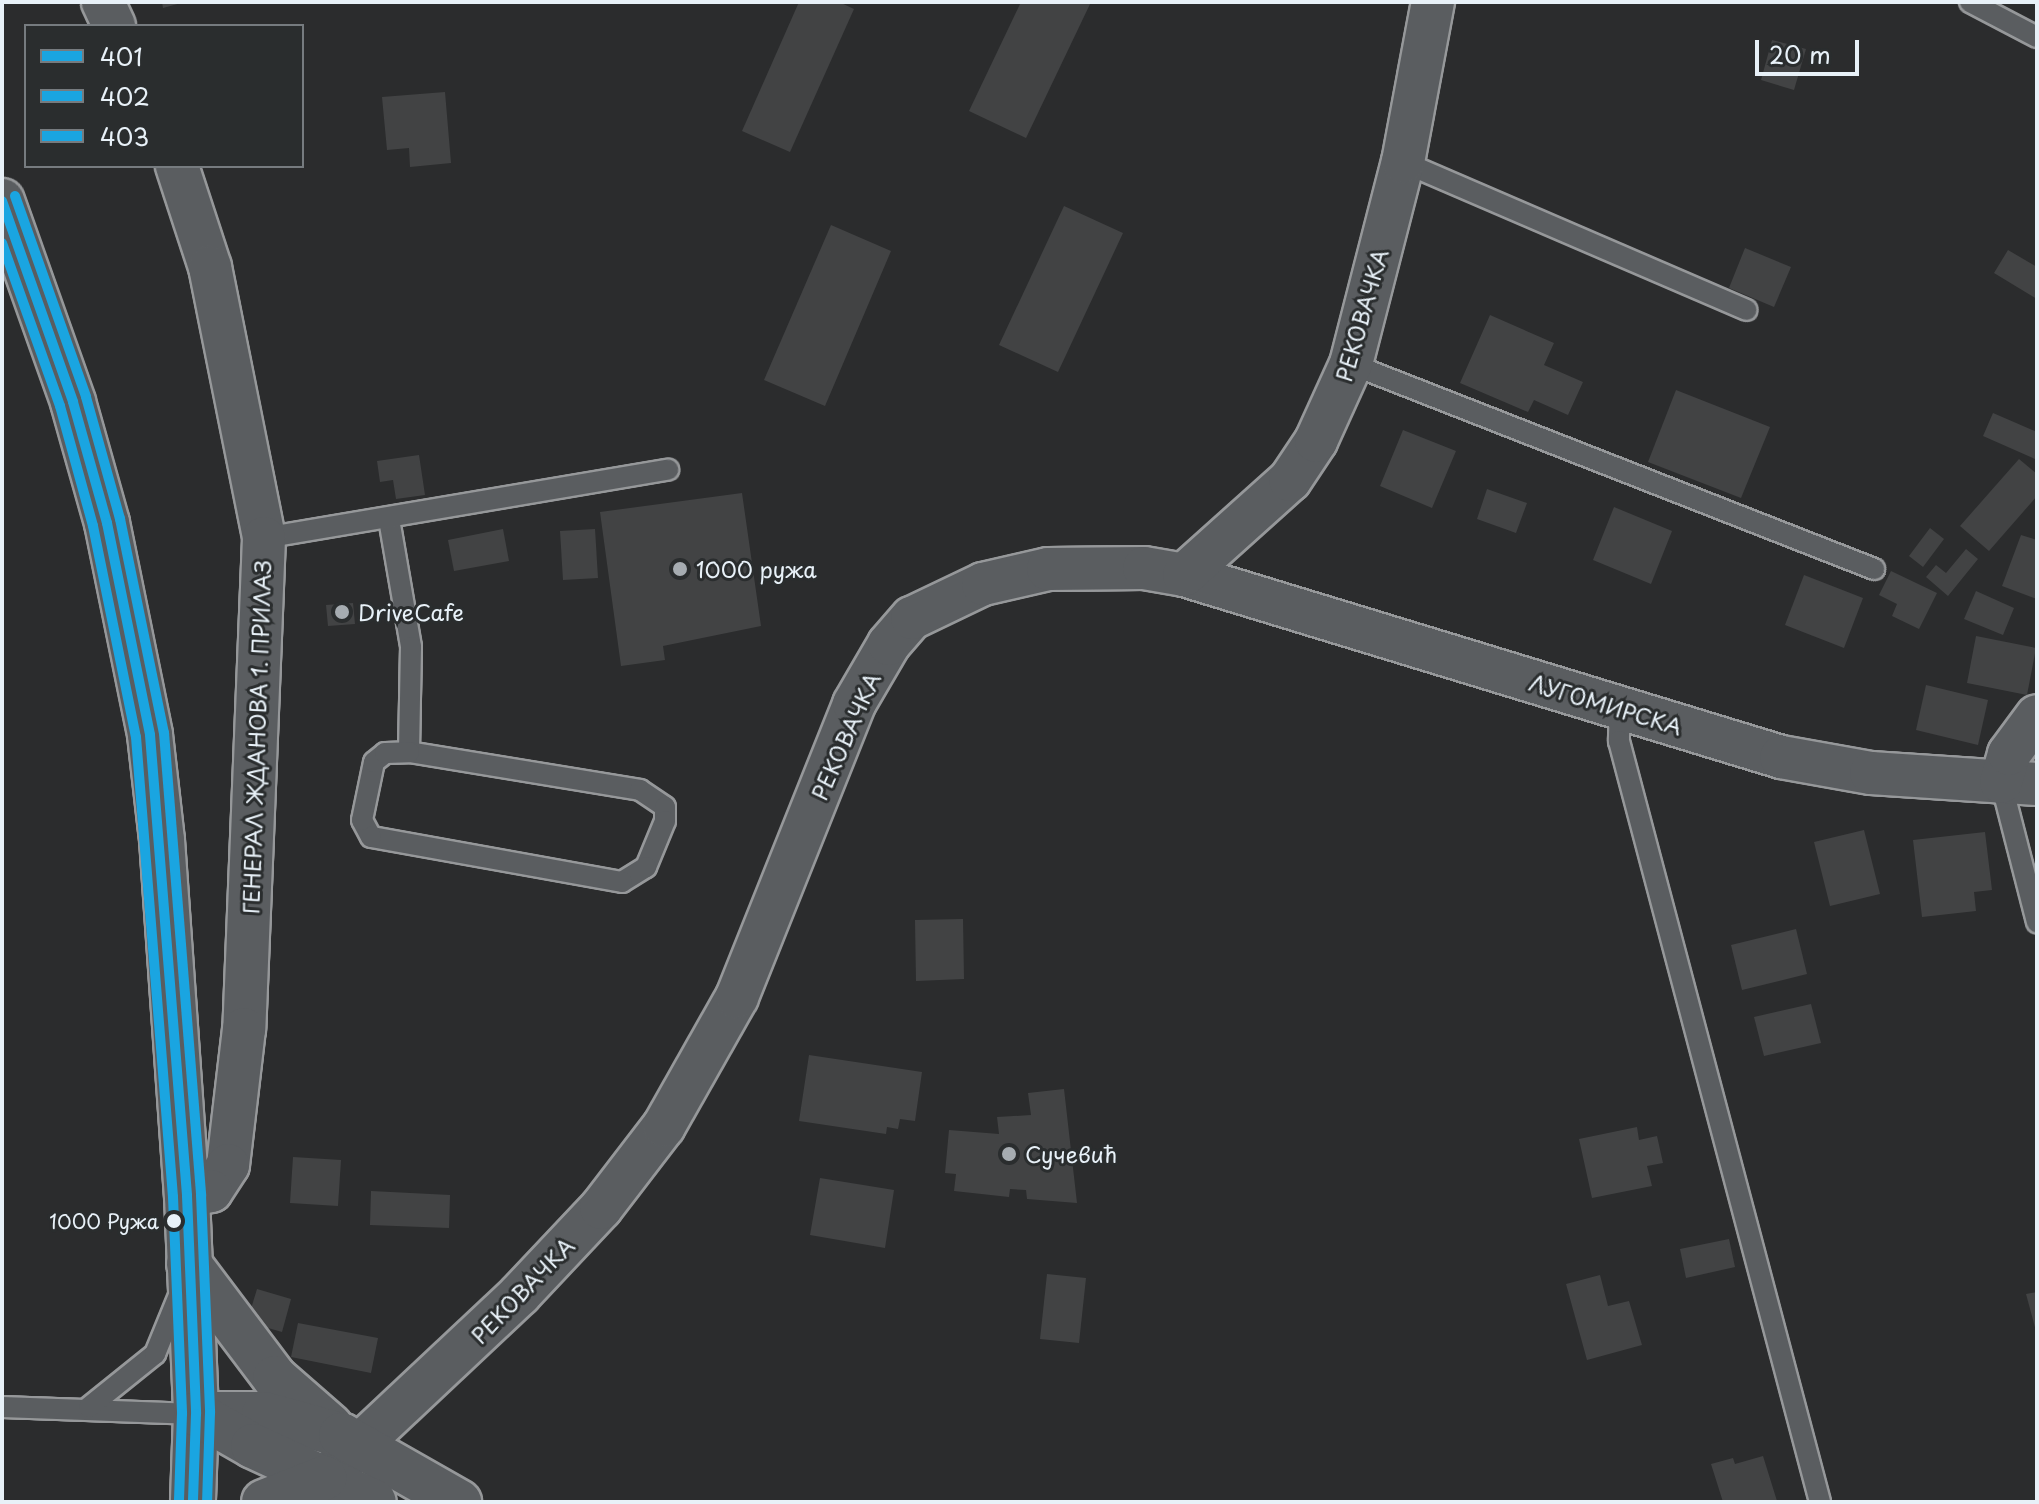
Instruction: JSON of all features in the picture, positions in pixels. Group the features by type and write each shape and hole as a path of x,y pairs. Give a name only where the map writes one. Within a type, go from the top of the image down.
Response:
{"main road":[{"path":"2,201 73,402 134,637 162,840 187,1196 196,1414 193,1502"},
{"path":"189,1264 275,1378 352,1440 459,1502"},
{"path":"196,1414 264,1414 352,1440"},
{"path":"196,1414 374,1502"},
{"path":"264,1502 324,1478"}],"street":[{"path":"103,2 113,24"},
{"name":"РЕКОВАЧКА","path":"324,1478 352,1440 530,1284 601,1208 664,1126 737,997 854,704 889,644 912,618 983,584 1048,569 1144,568 1184,575 1290,480 1316,441 1351,364 1403,162 1433,2"},
{"name":"ГЕНЕРАЛ ЖДАНОВА 1. ПРИЛАЗ","path":"178,168 210,267 264,538 244,1029 232,1135 223,1179 211,1191 187,1196"},
{"name":"ЛУГОМИРСКА","path":"1184,575 1816,764 2019,783"},
{"path":"2019,783 2009,754 2037,716"}],"lane":[{"path":"1970,2 2037,37"},
{"path":"1403,162 1747,310"},
{"path":"1351,364 1874,569"},
{"path":"264,538 668,470"},
{"path":"389,519 411,647 409,752"},
{"path":"1620,707 1619,741 1820,1502"},
{"path":"409,752 640,790 665,807 665,821 646,867 622,882 375,839 365,832 362,820 374,762 385,753 409,752"},
{"path":"2019,783 2037,922"},
{"path":"89,1407 155,1354 189,1264"},
{"path":"2,1407 89,1407 196,1414"}],"building":[{"path":"162,2 180,2 181,3 163,8"},
{"path":"799,2 839,2 854,9 790,152 742,131"},
{"path":"1021,2 1091,2 1026,138 969,111"},
{"path":"1772,40 1806,49 1794,90 1761,80"},
{"path":"445,92 451,163 410,167 409,148 387,150 382,97"},
{"path":"1064,206 1123,233 1058,372 999,345"},
{"path":"831,225 891,251 825,406 764,380"},
{"path":"1745,248 1791,267 1774,307 1729,288"},
{"path":"2008,250 2037,267 2037,299 1994,273"},
{"path":"1490,315 1554,343 1544,365 1583,382 1568,415 1534,400 1528,412 1460,383"},
{"path":"1676,390 1770,427 1741,498 1648,462"},
{"path":"1993,413 2037,432 2035,459 1983,436"},
{"path":"1403,430 1456,451 1432,508 1380,486"},
{"path":"419,455 425,495 396,499 393,480 380,482 377,461"},
{"path":"2019,459 2037,474 2037,496 1989,551 1960,526"},
{"path":"1487,489 1527,503 1516,533 1477,519"},
{"name":"1000 ружа","path":"742,493 761,626 663,646 665,660 621,666 600,512"},
{"path":"1614,507 1672,531 1651,584 1593,560"},
{"path":"1930,528 1944,539 1923,567 1909,556"},
{"path":"503,529 509,561 454,571 448,540"},
{"path":"595,529 598,578 563,580 560,531"},
{"path":"2021,535 2037,540 2037,599 2002,586"},
{"path":"1966,549 1978,559 1948,596 1926,577 1936,565 1946,573"},
{"path":"1891,571 1937,593 1919,629 1892,616 1897,604 1879,595"},
{"path":"1804,575 1863,598 1844,648 1785,625"},
{"path":"1976,591 2014,608 2003,635 1964,619"},
{"path":"353,603 355,624 328,626 326,605"},
{"path":"1976,636 2036,648 2027,695 1967,683"},
{"path":"1926,685 1988,700 1978,745 1916,730"},
{"path":"1864,830 1880,894 1830,906 1814,842"},
{"path":"1985,832 1992,890 1974,892 1976,911 1922,917 1913,840"},
{"path":"963,919 964,979 916,981 915,920"},
{"path":"1796,929 1807,974 1742,990 1731,945"},
{"path":"1811,1004 1821,1043 1764,1056 1754,1017"},
{"path":"809,1055 922,1072 915,1121 900,1119 898,1129 887,1127 886,1134 799,1121"},
{"name":"Сучевић","path":"1064,1089 1077,1203 1027,1199 1026,1190 1010,1189 1009,1197 954,1191 956,1174 945,1173 949,1130 999,1134 997,1117 1031,1115 1028,1093"},
{"path":"1637,1127 1639,1140 1657,1136 1663,1163 1647,1166 1652,1186 1592,1198 1579,1139"},
{"path":"293,1157 341,1160 338,1206 290,1203"},
{"path":"820,1178 894,1190 885,1248 810,1235"},
{"path":"371,1191 450,1195 449,1228 370,1225"},
{"path":"1729,1239 1735,1267 1686,1278 1680,1249"},
{"path":"1047,1274 1086,1278 1079,1343 1040,1339"},
{"path":"1600,1275 1608,1306 1629,1301 1642,1345 1587,1360 1566,1284"},
{"path":"257,1289 291,1299 282,1332 247,1322"},
{"path":"2037,1292 2037,1330 2036,1331 2026,1294"},
{"path":"298,1323 378,1338 371,1373 291,1357"},
{"path":"1763,1456 1777,1501 1723,1502 1711,1464 1733,1458 1735,1464"}],"transit line":[{"name":"403","path":"15,196 86,397 120,519 164,733 201,1195 210,1413 207,1502"},
{"name":"401","path":"2,201 73,402 107,523 150,735 187,1196 196,1414 193,1502"},
{"name":"402","path":"2,243 60,406 93,526 136,737 173,1197 182,1414 179,1502"}],"place":[{"name":"1000 ружа","path":"680,569"},
{"name":"DriveCafe","path":"342,612"},
{"name":"Сучевић","path":"1009,1154"},
{"name":"1000 Ружа","path":"174,1221"}]}
